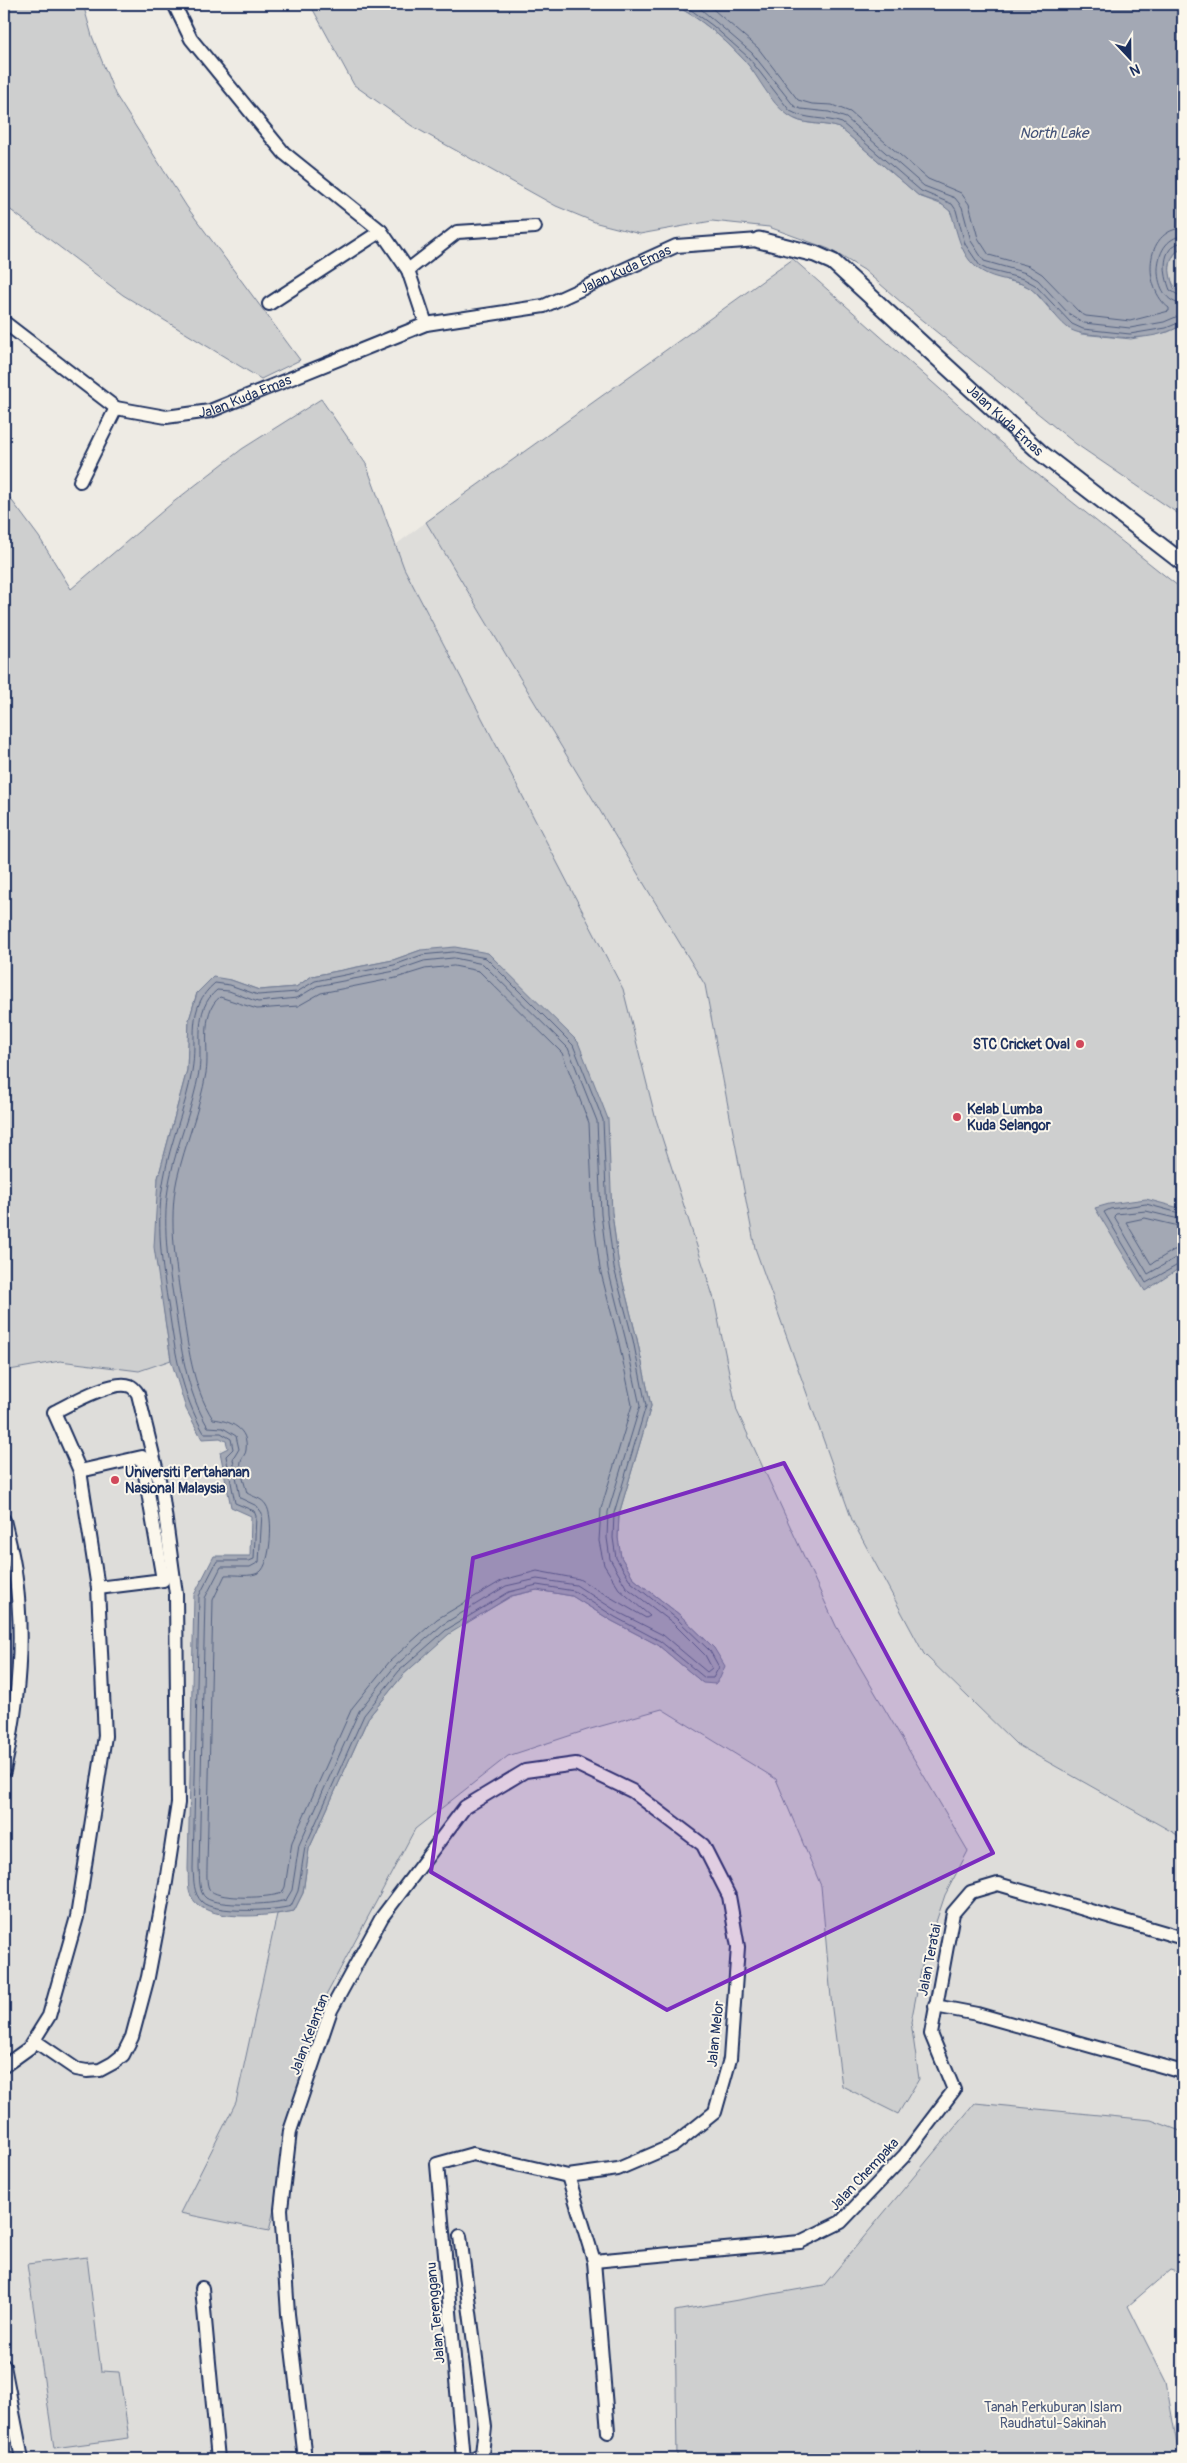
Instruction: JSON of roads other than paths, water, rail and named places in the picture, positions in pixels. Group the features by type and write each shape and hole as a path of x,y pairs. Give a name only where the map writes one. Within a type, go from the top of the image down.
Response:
{"street":[{"path":"174,4 191,39 284,153 381,231 408,270 426,324"},
{"path":"408,270 457,232 535,227"},
{"path":"269,304 381,231"},
{"name":"Jalan Kuda Emas","path":"4,322 116,408 166,417 210,411 426,324 544,306 676,246 760,240 815,254 832,262 1041,453 1183,563"},
{"path":"80,481 116,408"},
{"path":"4,2066 18,2058 35,2041 49,2016 77,1917 105,1736 98,1588 80,1471 54,1412 86,1396 118,1384 130,1386 138,1394 162,1492 176,1594 178,1803 166,1882 148,1977 132,2037 122,2055 107,2066 87,2071 76,2069 35,2041"},
{"path":"80,1471 142,1457 163,1580 98,1588"},
{"path":"4,1520 15,1572 19,1619 18,1668 10,1743 4,1772"},
{"name":"Jalan Kelantan","path":"305,2459 288,2314 282,2209 290,2131 331,2010 382,1917 465,1806 525,1770 576,1764 632,1792"},
{"name":"Jalan Melor","path":"438,2164 473,2154 568,2176 618,2169 674,2145 715,2112 730,2059 738,1947 729,1896 703,1845 632,1792"},
{"name":"Jalan Teratai","path":"1183,1938 998,1884 971,1892 953,1913 935,2006 977,2014 1183,2072"},
{"name":"Jalan Chempaka","path":"594,2261 800,2242 841,2222 904,2156 954,2090 931,2034 935,2006"},
{"name":"Jalan Terengganu","path":"438,2164 463,2459"},
{"path":"568,2176 594,2261 608,2432"},
{"path":"460,2236 485,2427 482,2454 472,2459"},
{"path":"202,2288 218,2459"},
{"path":"4,2366 22,2459"}],"water":[{"name":"North Lake","path":"672,4 1183,4 1183,246 1171,260 1170,276 1174,288 1183,294 1183,325 1152,336 1131,338 1082,333 1068,328 1031,289 1020,283 987,274 970,261 957,234 951,212 940,203 919,196 840,128 800,121 788,115 776,104 750,67 729,45 702,22"},
{"path":"455,947 488,953 578,1042 608,1119 612,1213 619,1267 651,1406 619,1514 618,1538 621,1557 634,1579 680,1615 714,1648 725,1666 715,1684 703,1683 658,1645 612,1621 572,1596 537,1590 511,1596 449,1634 403,1675 368,1718 309,1849 303,1893 294,1911 269,1915 238,1916 209,1911 198,1905 191,1896 188,1869 194,1595 214,1556 250,1556 251,1516 231,1507 220,1452 228,1448 226,1441 220,1438 202,1439 186,1409 171,1360 154,1247 158,1178 187,1070 189,1020 197,993 213,977 231,980 259,990 296,987 312,976 393,960 421,950"},
{"path":"1146,1199 1183,1209 1183,1266 1145,1291 1095,1208 1109,1204"}],"place":[{"name":"STC Cricket Oval","path":"1080,1044"},
{"name":"Kelab Lumba Kuda Selangor","path":"957,1117"},
{"name":"Universiti Pertahanan Nasional Malaysia","path":"115,1480"}],"park label":[{"name":"Tanah Perkuburan Islam Raudhatul-Sakinah","path":"1053,2416"}]}
